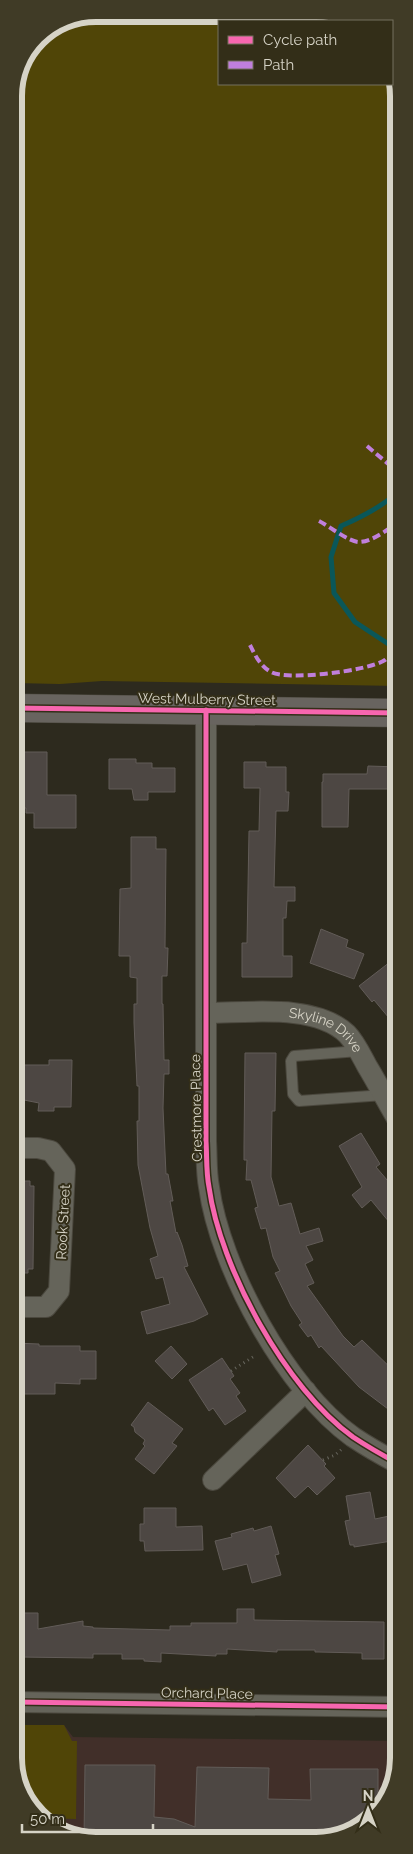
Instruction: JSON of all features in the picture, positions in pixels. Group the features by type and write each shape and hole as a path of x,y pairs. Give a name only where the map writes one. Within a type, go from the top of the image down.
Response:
{"main road":[{"name":"West Mulberry Street","path":"23,708 390,714"}],"street":[{"name":"Crestmore Place","path":"206,710 207,1158 209,1187 219,1232 236,1276 262,1328 281,1358 306,1391 326,1413 352,1436 390,1459"},
{"name":"Skyline Drive","path":"207,1013 281,1012 313,1016 334,1024 348,1034 390,1106"},
{"name":"Rook Street","path":"23,1148 38,1148 51,1151 65,1169 59,1291 46,1308 23,1307"},
{"path":"214,1480 306,1391"},
{"name":"Orchard Place","path":"23,1702 390,1707"}],"lane":[{"path":"359,1052 294,1056 291,1061 292,1094 299,1101 384,1095"}],"path":[{"path":"231,1371 256,1355"},
{"path":"323,1460 335,1455 344,1447"}],"shaded area":[{"path":"96,22 218,22 218,85 390,85 390,686 102,681 60,684 23,683 23,91 25,77 30,64 38,51 48,41 59,32 72,26"},
{"path":"23,1725 64,1725 73,1737 390,1741 390,1763 385,1786 381,1795 372,1806 362,1816 336,1829 317,1832 96,1832 68,1826 51,1816 35,1799 25,1777 23,1768"},
{"path":"23,1725 64,1725 72,1741 77,1741 76,1819 54,1818 35,1799 23,1768"}],"building":[{"path":"23,752 47,752 47,795 76,795 76,828 34,828 34,813 26,813 26,808 23,808"},
{"path":"109,759 136,759 136,763 152,763 152,768 175,768 175,792 148,792 148,800 134,800 132,789 109,789"},
{"path":"244,762 266,762 266,767 286,767 286,792 289,792 288,811 276,811 274,887 295,887 295,901 287,901 286,918 283,918 283,956 292,956 292,977 242,977 242,943 247,943 249,831 259,831 260,788 244,788"},
{"path":"368,766 390,767 390,789 349,789 348,827 322,827 323,774 367,774"},
{"path":"131,837 156,837 156,849 166,849 165,948 168,948 167,976 162,976 162,1004 164,1060 169,1060 169,1074 164,1074 163,1108 166,1174 168,1174 173,1201 170,1201 176,1233 182,1245 188,1266 184,1267 208,1314 194,1321 147,1334 141,1312 170,1304 163,1277 156,1279 150,1259 158,1256 150,1228 138,1165 137,1121 139,1121 139,1086 137,1086 134,1023 134,1004 137,1004 137,978 130,977 130,956 119,956 120,889 131,888"},
{"path":"321,929 348,940 346,947 364,954 354,979 310,963"},
{"path":"390,962 390,1019 374,1000 372,1002 359,986"},
{"path":"245,1053 276,1053 275,1111 272,1111 271,1177 279,1206 291,1203 300,1234 319,1228 323,1241 306,1246 313,1260 305,1264 314,1283 307,1286 343,1336 354,1347 362,1340 390,1367 390,1406 388,1409 359,1387 321,1346 319,1348 311,1335 308,1337 299,1325 302,1323 291,1306 275,1273 280,1271 273,1257 266,1228 261,1229 255,1209 258,1207 251,1180 246,1180 247,1160 244,1160"},
{"path":"49,1060 72,1060 71,1107 54,1107 54,1111 38,1111 39,1103 23,1100 23,1065 49,1065"},
{"path":"361,1133 380,1164 376,1167 390,1183 390,1223 371,1200 362,1208 352,1195 362,1187 339,1146"},
{"path":"23,1181 30,1181 30,1186 34,1186 33,1269 28,1269 28,1273 23,1273"},
{"path":"23,1343 39,1344 39,1346 80,1346 80,1351 96,1351 96,1379 80,1379 80,1384 55,1383 55,1394 23,1394"},
{"path":"171,1346 187,1364 172,1379 155,1361"},
{"path":"222,1358 234,1376 230,1379 240,1393 236,1396 246,1411 225,1425 213,1408 209,1411 189,1380"},
{"path":"148,1402 183,1429 172,1443 177,1446 154,1474 135,1459 145,1446 143,1444 145,1440 135,1432 134,1427 131,1425"},
{"path":"308,1445 326,1464 324,1466 335,1478 317,1495 308,1486 295,1498 276,1478"},
{"path":"370,1492 375,1519 390,1516 390,1541 354,1547 354,1545 350,1545 345,1521 350,1520 346,1496"},
{"path":"144,1508 176,1508 176,1527 202,1526 203,1550 145,1551 144,1541 140,1541 140,1524 144,1524"},
{"path":"271,1526 279,1554 275,1555 281,1575 252,1583 247,1564 223,1570 215,1541 232,1537 231,1534 253,1528 254,1531"},
{"path":"237,1609 254,1609 254,1620 384,1622 384,1659 362,1659 362,1653 315,1652 315,1650 277,1650 277,1652 227,1649 227,1654 216,1654 216,1656 161,1653 161,1662 144,1661 144,1659 122,1659 122,1654 93,1654 93,1658 23,1657 23,1613 38,1613 38,1629 83,1621 83,1626 93,1628 170,1630 170,1626 191,1626 191,1623 237,1623"},
{"path":"85,1765 155,1765 154,1817 174,1819 195,1827 197,1767 269,1768 268,1799 311,1800 310,1769 378,1769 378,1799 372,1806 362,1816 349,1824 327,1831 96,1832 84,1830"}],"waterway":[{"path":"390,499 372,511 341,526 331,557 334,593 355,622 390,645"}],"marked path":[{"path":"367,446 390,465"},
{"path":"319,521 345,537 359,542 374,538 390,528"},
{"path":"250,645 264,667 280,675 328,674 346,671 376,664 385,660 390,655"}],"cycle path":[{"path":"23,708 390,713"},
{"path":"206,710 206,1141 208,1181 216,1219 227,1253 242,1289 260,1324 281,1358 304,1389 328,1416 353,1437 390,1459"},
{"path":"23,1702 390,1707"}]}
